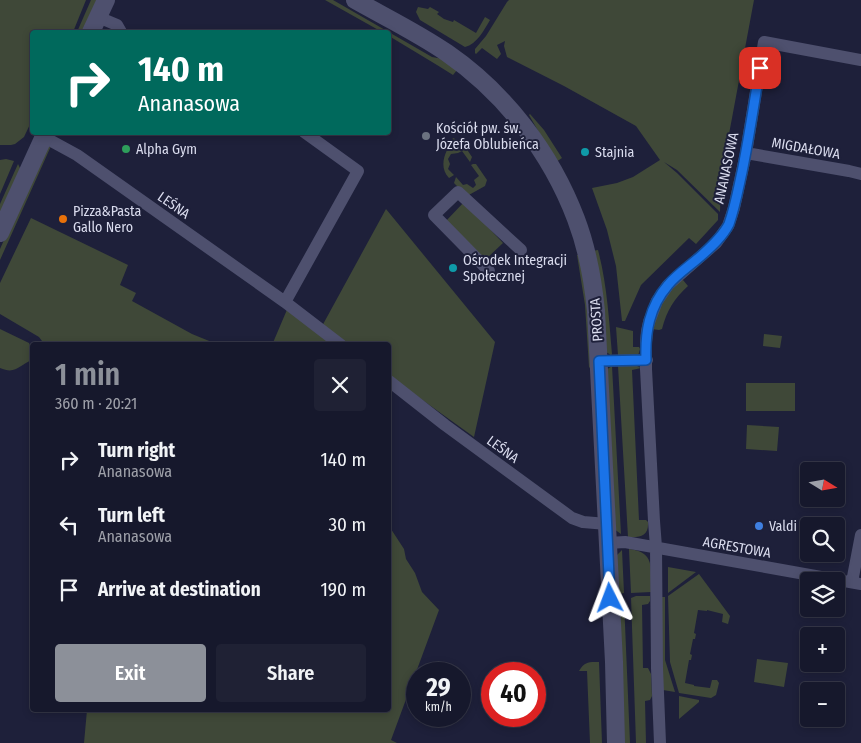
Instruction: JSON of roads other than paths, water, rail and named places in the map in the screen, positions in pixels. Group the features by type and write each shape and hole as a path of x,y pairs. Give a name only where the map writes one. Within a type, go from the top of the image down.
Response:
{"street":[{"path":"106,0 94,25 117,26 120,30"},
{"name":"PROSTA","path":"355,0 429,42 481,80 501,100 529,133 554,174 577,224 593,287 599,361 614,662 616,743"},
{"name":"ANANASOWA","path":"656,548 646,360 647,331 657,301 668,285 716,243 728,226 734,208 746,152 764,42 861,60"},
{"path":"0,234 45,135"},
{"name":"LEŚNA","path":"45,135 77,155 285,302 337,342"},
{"path":"285,302 358,171 308,135"},
{"name":"MIGDAŁOWA","path":"746,152 861,174"},
{"path":"489,272 434,215 458,192 521,250"},
{"path":"599,361 646,360"},
{"name":"LEŚNA","path":"391,383 445,425 572,518 584,522 607,524"},
{"path":"857,583 861,535"},
{"name":"AGRESTOWA","path":"608,543 626,542 857,583"},
{"path":"656,548 660,743"}],"place":[{"name":"Kościół pw. św. Józefa Oblubieńca","path":"426,136"},
{"name":"Alpha Gym","path":"126,149"},
{"name":"Stajnia","path":"585,152"},
{"name":"Pizza&Pasta Gallo Nero","path":"63,219"},
{"name":"Ośrodek Integracji Społecznej","path":"453,268"},
{"name":"Valdi","path":"759,526"}]}
